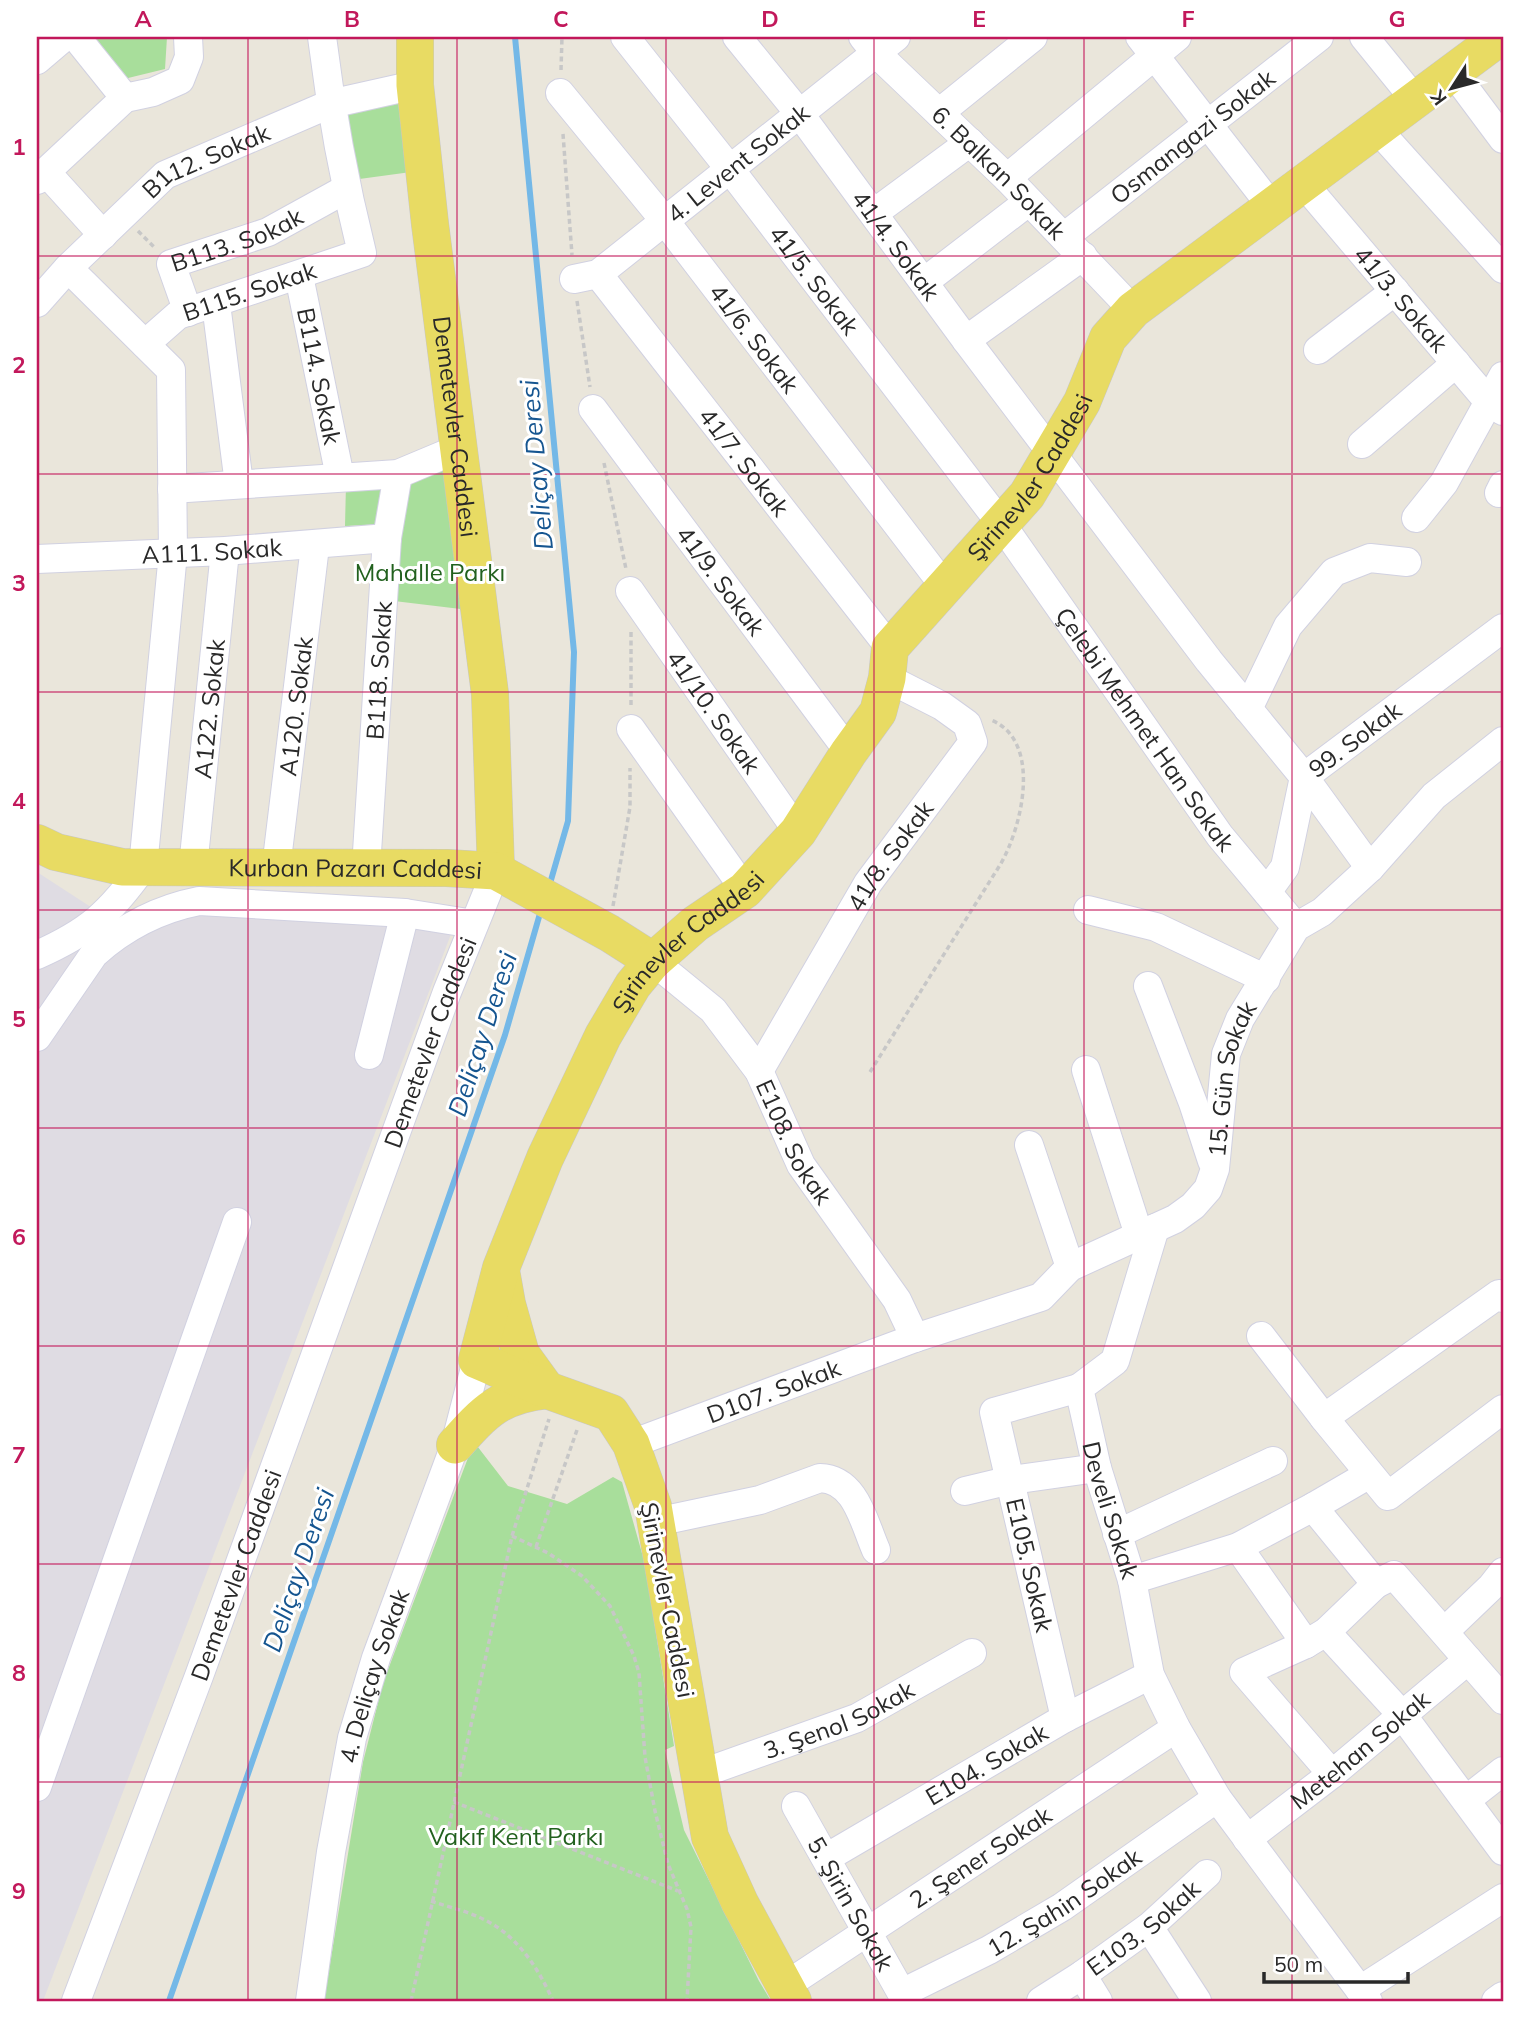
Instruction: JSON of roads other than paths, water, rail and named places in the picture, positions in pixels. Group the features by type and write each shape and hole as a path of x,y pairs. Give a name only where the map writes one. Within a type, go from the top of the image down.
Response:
{"main road":[{"name":"Demetevler Caddesi","path":"415,37 415,85 430,223 491,694 502,874"},
{"name":"Şirinevler Caddesi","path":"789,1994 740,1903 710,1837 653,1506 631,1444 611,1413 477,1360 501,1268 545,1158 603,1036 633,985 653,961 695,924 745,890 798,832 878,712 889,663 945,587 1027,495 1082,402 1108,338 1133,310 1378,130 1491,40"},
{"name":"Kurban Pazarı Caddesi","path":"37,843 56,852 122,867 366,868 502,874 609,933 653,961"},
{"path":"501,1268 507,1304 522,1354 564,1396"},
{"path":"455,1445 478,1419 509,1398 526,1392 564,1396"}],"street":[{"path":"37,60 64,37"},
{"path":"76,37 125,98"},
{"path":"113,226 42,176 125,98 153,92 180,80 189,57 188,37"},
{"path":"322,37 330,104 346,189"},
{"name":"41/5. Sokak","path":"625,37 729,168 1002,525"},
{"name":"41/4. Sokak","path":"737,37 799,113 1052,455 1248,709 1304,777 1370,868"},
{"path":"939,113 1033,37"},
{"path":"1007,178 1147,46 1177,37"},
{"name":"Osmangazi Sokak","path":"966,340 1074,247 1207,125 1319,37"},
{"path":"1364,37 1416,101"},
{"name":"4. Levent Sokak","path":"586,276 665,221 799,113 878,42"},
{"name":"6. Balkan Sokak","path":"878,42 939,113 1007,178 1133,310"},
{"path":"1147,46 1272,206"},
{"path":"1453,72 1503,139"},
{"name":"B112. Sokak","path":"37,303 68,268 165,175 330,104 415,85"},
{"name":"41/6. Sokak","path":"560,93 665,221 945,587"},
{"path":"1378,130 1503,269"},
{"path":"874,214 970,142"},
{"name":"41/3. Sokak","path":"1303,183 1496,406"},
{"name":"B115. Sokak","path":"145,344 177,315 362,253 346,189"},
{"name":"B113. Sokak","path":"188,312 171,264 268,232 346,189"},
{"path":"924,282 1028,202"},
{"path":"37,955 76,937 96,922 122,895 143,867 173,553 171,370 68,268"},
{"name":"B114. Sokak","path":"299,276 340,477"},
{"name":"41/7. Sokak","path":"586,276 889,663"},
{"path":"1318,350 1395,291"},
{"path":"216,304 239,484"},
{"path":"1362,444 1457,363"},
{"path":"1416,518 1444,483 1496,406 1503,376"},
{"name":"41/9. Sokak","path":"593,410 849,752"},
{"path":"172,489 398,474 460,448"},
{"name":"B118. Sokak","path":"366,868 387,538 398,474"},
{"name":"Çelebi Mehmet Han Sokak","path":"1002,525 1212,825 1296,927"},
{"name":"A111. Sokak","path":"37,559 315,546 387,538"},
{"name":"A120. Sokak","path":"276,868 315,546"},
{"name":"A122. Sokak","path":"193,867 225,551"},
{"path":"1248,709 1288,626 1334,572 1370,558 1407,562"},
{"name":"41/10. Sokak","path":"631,591 798,832"},
{"name":"99. Sokak","path":"1267,892 1285,867 1304,777 1503,628"},
{"name":"41/8. Sokak","path":"759,1071 868,883 973,742 967,724 889,663"},
{"path":"631,729 745,890"},
{"name":"15. Gün Sokak","path":"915,1338 1041,1297 1069,1267 1175,1219 1193,1206 1208,1189 1215,1169 1226,1054 1240,1019 1296,927 1322,912 1370,868 1434,796 1503,741"},
{"name":"Demetevler Caddesi","path":"76,2001 199,1676 377,1180 474,925 502,874"},
{"path":"37,1037 94,954 119,932 165,909 199,901 405,913 474,925"},
{"path":"1088,909 1156,927 1266,979"},
{"path":"369,1055 405,913"},
{"name":"E108. Sokak","path":"653,961 713,1010 759,1071 801,1165 897,1300 915,1338"},
{"path":"1149,986 1215,1169"},
{"path":"1079,1388 1115,1361 1147,1231 1086,1070"},
{"path":"1030,1145 1069,1267"},
{"path":"37,1787 237,1222"},
{"path":"1324,1418 1499,1294 1503,1298"},
{"path":"1261,1336 1368,1475 1388,1496 1503,1409"},
{"name":"D107. Sokak","path":"631,1444 915,1338"},
{"name":"4. Deliçay Sokak","path":"310,2001 331,1852 352,1738 376,1658 455,1445 477,1360"},
{"name":"E105. Sokak","path":"1065,1718 994,1412 1079,1388"},
{"name":"Develi Sokak","path":"1079,1388 1097,1468 1132,1580 1150,1675 1176,1728 1217,1798 1364,1996"},
{"path":"1117,1534 1273,1461"},
{"path":"965,1491 1011,1480 1097,1468"},
{"path":"1132,1580 1238,1547 1368,1475"},
{"path":"656,1522 760,1500 820,1478 829,1478 837,1480 849,1490 876,1550"},
{"path":"1313,1507 1376,1584"},
{"path":"1238,1547 1316,1638 1403,1716 1503,1851"},
{"path":"1332,1774 1244,1672 1316,1638 1376,1584 1395,1575 1503,1699"},
{"path":"1445,1630 1500,1585"},
{"name":"3. Şenol Sokak","path":"700,1774 857,1718 972,1653"},
{"name":"Metehan Sokak","path":"1247,1839 1332,1774 1468,1660"},
{"name":"E104. Sokak","path":"826,1858 1065,1718 1150,1675"},
{"name":"2. Şener Sokak","path":"789,1994 867,1931 1176,1728"},
{"path":"1465,1800 1503,1771"},
{"name":"12. Şahin Sokak","path":"904,1997 989,1951 1062,1907 1217,1798"},
{"name":"5. Şirin Sokak","path":"796,1806 904,1997"},
{"name":"E103. Sokak","path":"1041,2001 1149,1927 1207,1874"},
{"path":"1364,1996 1503,1898"},
{"path":"1149,1927 1197,2001"},
{"path":"1082,1975 1098,2001"},
{"path":"1496,2001 1503,1996"}],"waterway":[{"name":"Deliçay Deresi","path":"515,37 574,652 568,821 549,887"},
{"name":"Deliçay Deresi","path":"169,2001 505,1035 541,910"}],"park label":[{"name":"Mahalle Parkı","path":"430,572"},
{"name":"Vakıf Kent Parkı","path":"516,1836"}]}
